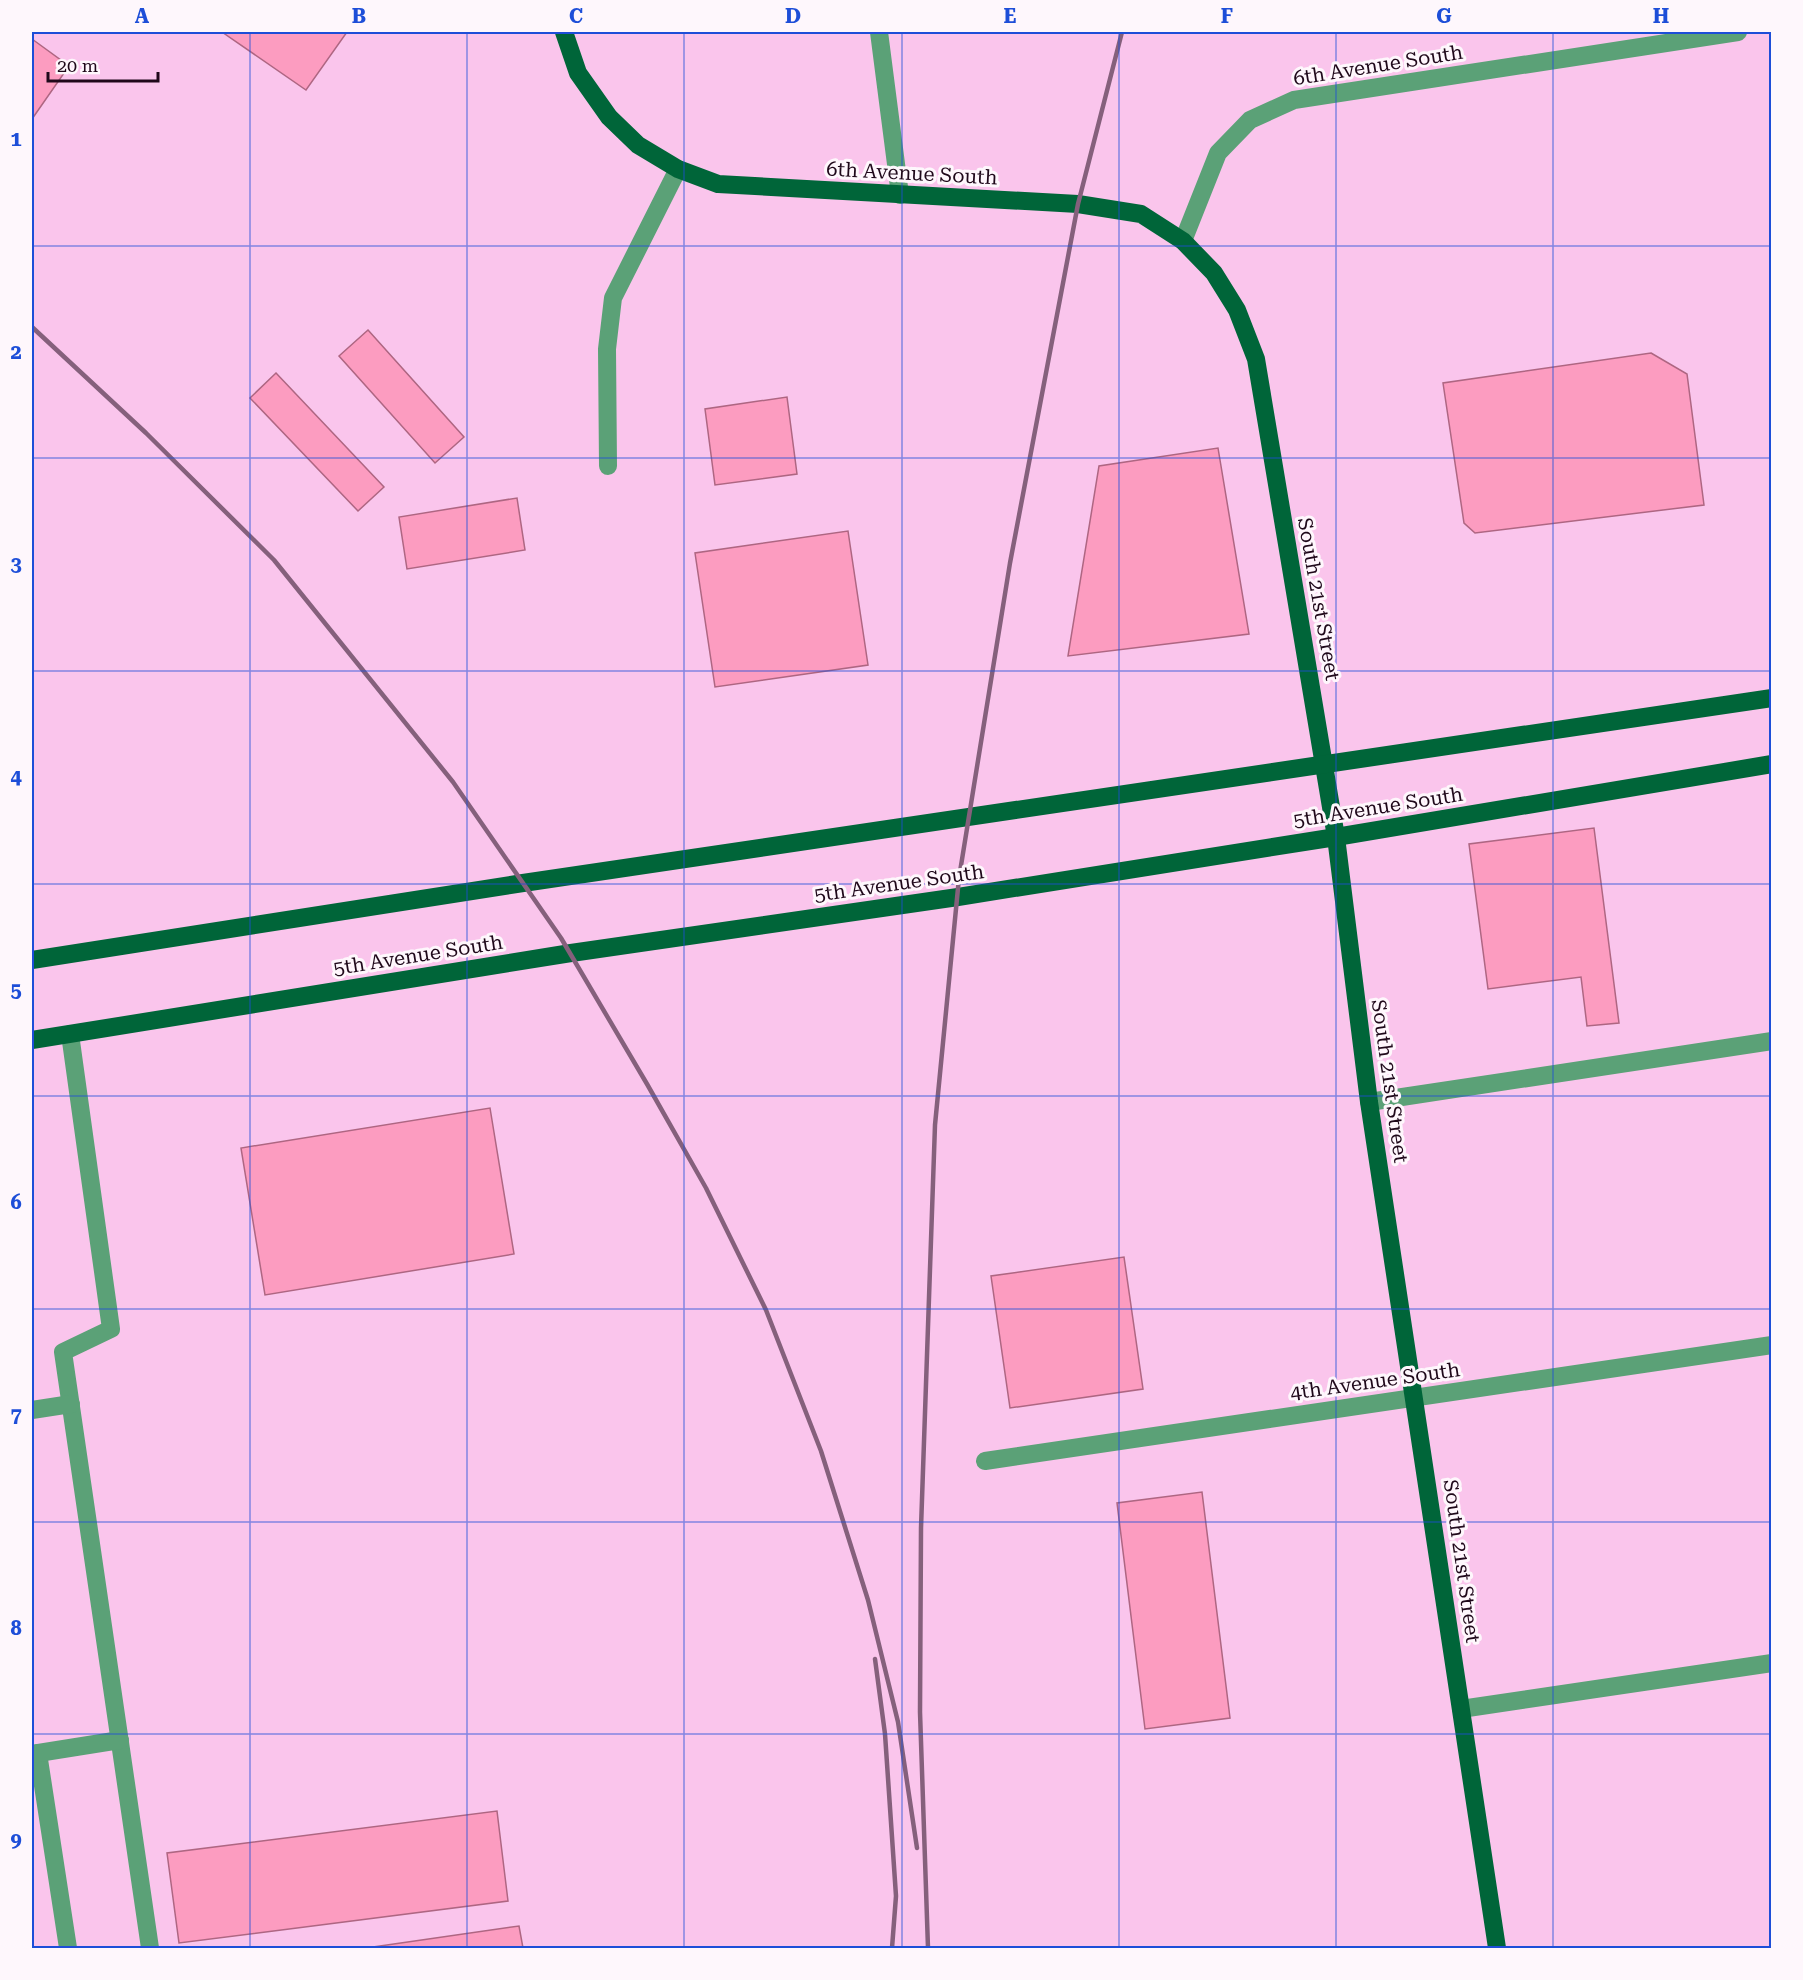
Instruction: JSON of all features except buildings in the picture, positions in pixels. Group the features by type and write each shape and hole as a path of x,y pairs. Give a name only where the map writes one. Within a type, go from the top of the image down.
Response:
{"main road":[{"name":"6th Avenue South","path":"564,32 578,73 609,117 638,145 678,169 718,184 1078,204 1141,214 1183,241"},
{"name":"South 21st Street","path":"1183,241 1214,273 1237,310 1256,359 1336,837 1369,1102 1497,1948"},
{"path":"32,960 523,883 1772,698"},
{"name":"5th Avenue South","path":"32,1040 571,953 958,897 1772,764"}],"street":[{"path":"879,32 900,195"},
{"name":"6th Avenue South","path":"1183,241 1218,153 1250,120 1294,100 1738,32"},
{"path":"608,466 607,349 613,298 678,169"},
{"path":"70,1034 111,1329 63,1352 150,1948"},
{"path":"1369,1102 1772,1041"},
{"name":"4th Avenue South","path":"985,1461 1772,1345"},
{"path":"32,1410 71,1404"},
{"path":"1461,1709 1772,1662"},
{"path":"68,1948 35,1753 120,1740"}],"railway":[{"path":"928,1948 920,1712 921,1528 935,1125 959,878 1010,563 1078,204 1122,32"},
{"path":"32,327 146,433 274,560 453,782 561,938 647,1084 706,1188 766,1310 821,1451 868,1600 898,1722 917,1848"},
{"path":"875,1659 885,1734 896,1896 892,1948"}]}
